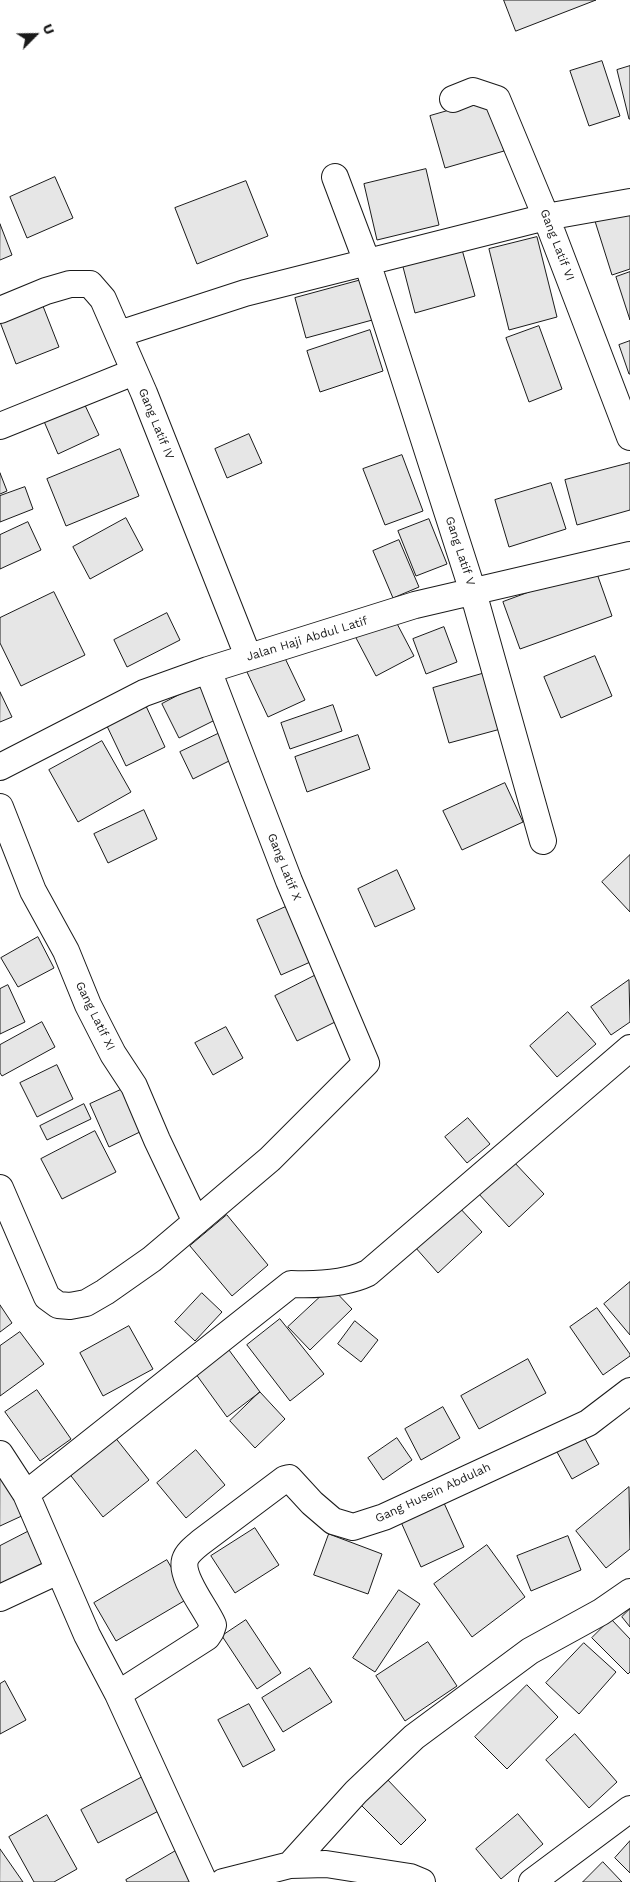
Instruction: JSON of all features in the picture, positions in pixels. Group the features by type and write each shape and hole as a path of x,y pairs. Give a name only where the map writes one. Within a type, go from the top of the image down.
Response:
{"street":[{"name":"Gang Latif VI","path":"453,99 473,91 497,99 546,217 630,437"},
{"name":"Gang Latif V","path":"335,177 367,262 473,592 543,841"},
{"path":"118,334 245,293 546,217 630,202"},
{"name":"Gang Latif IV","path":"0,310 46,291 70,284 90,284 103,299 148,402 248,656"},
{"path":"0,426 134,372"},
{"name":"Jalan Haji Abdul Latif","path":"0,767 144,693 248,656 415,605 630,555"},
{"name":"Gang Latif X","path":"196,1222 270,1159 366,1063 289,881 208,670"},
{"name":"Gang Latif XI","path":"0,808 33,890 66,951 88,1005 113,1054 134,1086 196,1222"},
{"path":"26,1494 263,1307 284,1288 291,1284 340,1283 368,1273 630,1048"},
{"path":"0,1188 47,1297 58,1305 70,1306 86,1303 105,1292 152,1259 196,1222"},
{"name":"Gang Husein Abdulah","path":"118,1694 207,1637 213,1625 194,1592 185,1568 186,1559 195,1547 285,1479 289,1478 293,1481 312,1503 333,1521 353,1527 384,1517 487,1468 541,1446 588,1422 630,1391"},
{"path":"0,1454 26,1494 87,1635 118,1694 204,1882"},
{"path":"0,1598 58,1571"},
{"path":"290,1866 356,1792 414,1737 530,1651 601,1612 630,1592"},
{"path":"532,1882 630,1809"},
{"path":"223,1882 290,1866 326,1864 410,1877 422,1882"}],"building":[{"path":"504,0 596,0 516,31"},
{"path":"602,61 620,116 589,126 570,71"},
{"path":"630,66 630,119 629,119 617,70"},
{"path":"489,99 504,151 445,168 430,116"},
{"path":"426,169 439,225 377,240 364,184"},
{"path":"55,177 73,218 27,238 10,197"},
{"path":"246,181 268,236 197,264 175,208"},
{"path":"630,207 630,269 612,275 594,218"},
{"path":"0,224 12,255 0,260"},
{"path":"537,237 557,317 509,330 489,249"},
{"path":"461,246 475,296 415,313 402,263"},
{"path":"630,272 630,320 616,277"},
{"path":"365,279 376,319 306,338 295,298"},
{"path":"41,301 59,347 16,364 0,322"},
{"path":"539,326 562,389 529,402 506,338"},
{"path":"370,330 383,371 320,392 307,351"},
{"path":"630,341 630,374 629,374 619,345"},
{"path":"83,401 99,435 58,454 43,419"},
{"path":"249,434 262,463 227,478 215,449"},
{"path":"120,449 139,496 66,526 47,479"},
{"path":"402,455 423,511 385,525 363,469"},
{"path":"630,463 630,510 577,525 565,480"},
{"path":"0,473 7,491 0,494"},
{"path":"551,483 566,529 509,547 495,500"},
{"path":"25,487 33,509 0,522 0,496"},
{"path":"126,518 143,550 90,579 73,547"},
{"path":"429,519 447,564 416,576 398,531"},
{"path":"28,522 41,550 0,569 0,535"},
{"path":"399,540 419,587 393,598 373,551"},
{"path":"595,568 612,616 520,649 503,602"},
{"path":"54,592 85,655 21,686 0,643 0,618"},
{"path":"167,613 180,640 127,667 114,640"},
{"path":"393,616 414,656 376,676 355,636"},
{"path":"444,627 457,662 426,674 413,639"},
{"path":"283,654 305,700 268,717 247,672"},
{"path":"595,656 612,696 561,718 544,677"},
{"path":"492,671 508,727 449,743 433,688"},
{"path":"202,683 219,718 179,738 162,704"},
{"path":"0,692 12,717 0,722"},
{"path":"333,705 342,731 290,749 281,723"},
{"path":"146,706 165,747 126,766 106,724"},
{"path":"224,731 237,757 193,779 180,752"},
{"path":"358,735 370,769 307,792 295,757"},
{"path":"102,741 131,792 78,822 49,770"},
{"path":"505,783 523,822 462,850 443,811"},
{"path":"144,810 157,839 108,863 94,834"},
{"path":"630,855 630,912 602,882"},
{"path":"397,870 415,909 375,927 358,889"},
{"path":"292,904 317,959 281,975 257,920"},
{"path":"38,937 54,968 18,987 1,958"},
{"path":"316,975 339,1020 297,1041 275,996"},
{"path":"629,980 630,1022 611,1035 591,1007"},
{"path":"8,985 25,1022 0,1034 0,989"},
{"path":"568,1012 596,1044 557,1077 530,1046"},
{"path":"42,1022 55,1047 2,1076 0,1073 0,1045"},
{"path":"226,1027 243,1058 213,1075 195,1043"},
{"path":"57,1065 73,1099 37,1117 20,1083"},
{"path":"127,1087 146,1129 109,1147 90,1104"},
{"path":"84,1104 91,1119 47,1140 40,1126"},
{"path":"468,1118 490,1144 467,1163 445,1137"},
{"path":"95,1131 116,1172 62,1199 41,1159"},
{"path":"513,1161 544,1194 509,1227 478,1193"},
{"path":"458,1206 482,1232 438,1273 415,1247"},
{"path":"227,1215 268,1265 232,1296 190,1246"},
{"path":"630,1282 630,1335 604,1304"},
{"path":"331,1287 352,1309 310,1350 288,1327"},
{"path":"202,1293 222,1312 195,1341 175,1322"},
{"path":"0,1305 12,1323 0,1332"},
{"path":"597,1308 630,1354 630,1356 603,1375 570,1327"},
{"path":"280,1319 324,1374 290,1401 247,1345"},
{"path":"355,1321 378,1340 361,1362 338,1344"},
{"path":"129,1326 153,1369 103,1396 80,1353"},
{"path":"20,1332 44,1364 0,1396 0,1346"},
{"path":"226,1346 260,1392 227,1417 193,1370"},
{"path":"528,1359 546,1393 479,1429 461,1396"},
{"path":"37,1390 71,1439 40,1461 5,1412"},
{"path":"260,1392 285,1419 255,1448 230,1421"},
{"path":"443,1407 460,1438 421,1460 405,1429"},
{"path":"114,1436 149,1480 103,1517 68,1472"},
{"path":"584,1437 599,1464 572,1479 557,1452"},
{"path":"397,1438 412,1460 383,1480 368,1458"},
{"path":"196,1450 225,1485 186,1518 157,1483"},
{"path":"0,1459 26,1514 0,1526"},
{"path":"629,1487 630,1549 606,1568 576,1531"},
{"path":"444,1503 464,1547 421,1567 401,1522"},
{"path":"35,1528 52,1558 0,1586 0,1546"},
{"path":"255,1528 279,1565 235,1593 211,1556"},
{"path":"329,1534 382,1554 368,1594 314,1575"},
{"path":"568,1536 581,1570 531,1591 517,1556"},
{"path":"487,1545 525,1597 472,1637 434,1584"},
{"path":"167,1560 189,1598 116,1641 94,1603"},
{"path":"399,1590 420,1604 375,1672 353,1658"},
{"path":"630,1609 630,1627 622,1617"},
{"path":"611,1619 630,1639 630,1672 628,1674 592,1638"},
{"path":"246,1620 281,1673 257,1689 222,1636"},
{"path":"428,1642 457,1686 405,1721 376,1676"},
{"path":"584,1643 616,1672 579,1714 546,1683"},
{"path":"310,1668 332,1702 283,1732 262,1698"},
{"path":"5,1681 26,1720 0,1734 0,1684"},
{"path":"527,1685 558,1717 507,1769 475,1737"},
{"path":"249,1704 275,1750 243,1767 218,1720"},
{"path":"575,1734 617,1782 589,1808 546,1760"},
{"path":"148,1774 166,1807 98,1843 81,1810"},
{"path":"386,1778 426,1820 401,1845 360,1804"},
{"path":"518,1814 543,1844 501,1879 476,1849"},
{"path":"47,1815 77,1869 54,1882 34,1882 9,1837"},
{"path":"630,1841 630,1873 615,1858"},
{"path":"0,1849 23,1882 0,1882"},
{"path":"179,1849 197,1882 127,1882 126,1880"},
{"path":"603,1862 622,1882 583,1882"}]}
